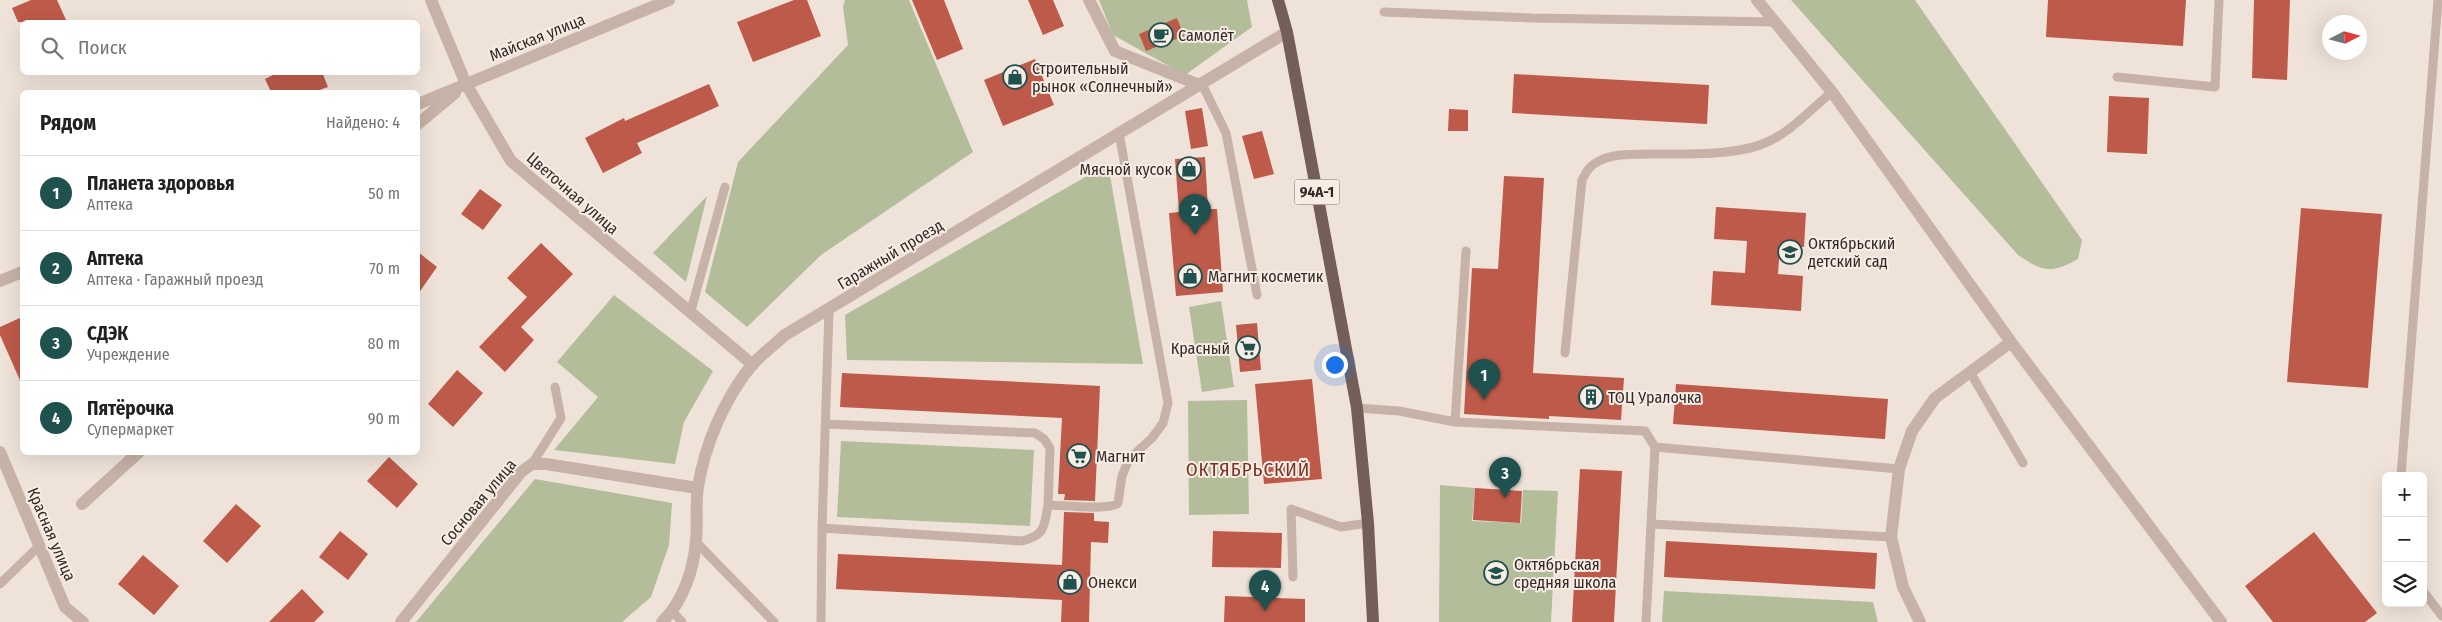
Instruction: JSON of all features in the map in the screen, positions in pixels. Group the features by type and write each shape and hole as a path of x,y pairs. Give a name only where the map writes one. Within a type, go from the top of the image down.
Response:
{"main road":[{"name":"94А-1","path":"1278,0 1287,32 1357,408 1368,523 1373,622"}],"street":[{"name":"Цветочная улица","path":"431,0 466,84 511,161 690,314 753,365"},
{"name":"Майская улица","path":"420,103 669,0"},
{"path":"1089,0 1115,51 1199,83"},
{"path":"1757,0 1832,92 2012,342 2221,622"},
{"name":"Гаражный проезд","path":"662,622 672,612 687,582 696,542 697,488 713,432 740,381 753,365 784,335 830,310 1199,83 1287,32"},
{"path":"420,122 466,84"},
{"path":"0,281 20,273"},
{"path":"1920,622 1903,588 1891,537 1900,469 1912,431 1935,398 2012,342"},
{"name":"Красная улица","path":"0,452 65,607 83,622"},
{"path":"82,504 137,455"},
{"name":"Сосновая улица","path":"402,622 521,472 532,464 546,464 697,488"}],"lane":[{"path":"2117,77 2215,87 2220,0"},
{"path":"2401,472 2438,0"},
{"path":"1384,12 1542,18 1776,22"},
{"path":"1199,83 1226,133 1257,295"},
{"path":"1565,353 1582,180 1588,169 1598,161 1616,155 1707,153 1746,148 1766,143 1786,130 1832,92"},
{"path":"1048,504 1115,506 1118,503 1122,476 1129,460 1152,438 1163,423 1168,403 1119,133"},
{"path":"690,314 725,187"},
{"path":"1455,422 1466,251"},
{"path":"821,622 822,528 830,310"},
{"path":"1970,372 2023,463"},
{"path":"532,464 561,418 555,387"},
{"path":"1357,408 1399,411 1455,422 1645,431 1655,447 1646,622"},
{"path":"822,528 1022,541 1036,538 1043,529 1048,504 1050,448 1044,439 1035,433 826,424"},
{"path":"1655,447 1900,469"},
{"path":"1292,577 1291,509 1341,527 1368,523"},
{"path":"1652,524 1891,537"},
{"path":"696,542 774,622"},
{"path":"0,584 39,546"},
{"path":"2427,596 2442,616"},
{"path":"672,612 682,622"}],"green space":[{"path":"845,0 909,0 973,152 821,255 747,327 705,292 738,162 848,45 843,7"},
{"path":"1099,0 1247,0 1252,27 1185,75 1113,35"},
{"path":"1791,0 1915,0 2082,240 2078,259 2061,267 2047,269 2034,265 2018,255"},
{"path":"1108,164 1143,364 847,360 845,315"},
{"path":"707,196 686,282 653,253"},
{"path":"614,295 713,371 684,422 675,464 554,450 598,397 557,362"},
{"path":"1221,301 1234,387 1202,392 1189,307"},
{"path":"1247,400 1249,514 1189,515 1188,401"},
{"path":"841,441 1034,450 1030,526 837,517"},
{"path":"535,479 672,503 669,545 651,597 622,622 416,622"},
{"name":"Октябрьская средняя школа","path":"1440,485 1475,488 1472,521 1521,523 1523,490 1558,491 1551,622 1439,622"},
{"name":"Октябрьская средняя школа","path":"1664,591 1873,602 1878,622 1662,622"}],"building":[{"path":"31,0 57,0 66,20 20,20 18,22 12,8"},
{"path":"794,0 807,0 821,36 753,62 737,22"},
{"path":"912,0 944,0 963,49 937,60"},
{"path":"1028,0 1053,0 1064,26 1043,35"},
{"path":"2048,0 2186,0 2183,46 2046,37"},
{"path":"2254,0 2290,0 2287,80 2252,78"},
{"name":"Самолёт","path":"1177,18 1184,36 1146,51 1139,34"},
{"path":"1035,59 1054,105 1003,126 984,80"},
{"path":"1514,74 1709,85 1707,124 1512,113"},
{"path":"273,75 323,75 328,87 320,90 270,90 265,79"},
{"path":"709,84 719,106 637,143 642,153 603,173 585,138 624,118 625,121"},
{"path":"2109,96 2149,98 2147,154 2107,152"},
{"path":"1202,108 1208,146 1191,149 1185,111"},
{"path":"1449,109 1468,110 1468,131 1448,131"},
{"path":"1262,131 1274,174 1254,179 1242,136"},
{"path":"1205,157 1208,209 1217,209 1223,292 1176,296 1169,213 1179,212 1175,159"},
{"path":"1504,176 1544,178 1533,373 1624,378 1621,420 1549,416 1549,419 1464,414 1472,268 1498,269"},
{"path":"480,189 502,205 483,230 461,214"},
{"path":"1716,207 1806,213 1804,247 1780,246 1778,274 1803,276 1801,311 1711,305 1713,271 1745,273 1747,241 1714,239"},
{"path":"2301,208 2382,214 2368,388 2287,382"},
{"path":"541,243 573,274 521,327 534,340 505,372 479,347 527,297 507,278"},
{"path":"420,254 437,267 420,291"},
{"path":"20,318 20,380 0,335 0,327"},
{"name":"Красный","path":"1257,323 1261,370 1240,372 1236,325"},
{"path":"457,370 483,393 453,427 428,404"},
{"path":"842,373 1100,386 1095,501 1064,500 1065,494 1058,494 1062,418 840,407"},
{"path":"1312,379 1322,479 1264,484 1255,384"},
{"path":"1676,384 1888,399 1885,439 1673,424"},
{"path":"389,457 418,484 397,508 367,481"},
{"path":"1580,469 1622,471 1614,622 1572,622"},
{"path":"1475,488 1522,491 1520,523 1473,520"},
{"path":"236,504 261,526 227,563 203,541"},
{"path":"1064,512 1094,513 1094,521 1109,522 1108,543 1091,542 1089,622 1061,622 1062,600 836,589 838,554 1062,565"},
{"path":"340,531 368,554 348,580 319,557"},
{"path":"1213,531 1282,533 1281,568 1212,567"},
{"path":"2314,532 2377,613 2365,622 2273,622 2245,586"},
{"path":"1666,541 1877,553 1875,589 1664,577"},
{"path":"143,555 179,586 154,615 118,584"},
{"path":"302,589 324,612 314,622 269,622"},
{"path":"1225,596 1305,599 1305,622 1224,622"}],"place":[{"name":"Самолёт","path":"1161,35"},
{"name":"Строительный рынок «Солнечный»","path":"1015,77"},
{"name":"Мясной кусок","path":"1189,169"},
{"name":"Аптека","path":"1195,235"},
{"name":"Октябрьский детский сад","path":"1790,252"},
{"name":"Магнит косметик","path":"1190,276"},
{"name":"Красный","path":"1248,348"},
{"name":"ТОЦ Уралочка","path":"1591,397"},
{"name":"Планета здоровья","path":"1484,400"},
{"name":"Магнит","path":"1079,456"},
{"name":"СДЭК","path":"1505,498"},
{"name":"Октябрьская средняя школа","path":"1496,573"},
{"name":"Онекси","path":"1070,582"},
{"name":"Пятёрочка","path":"1265,611"}],"district":[{"name":"ОКТЯБРЬСКИЙ","path":"1248,469"}]}
